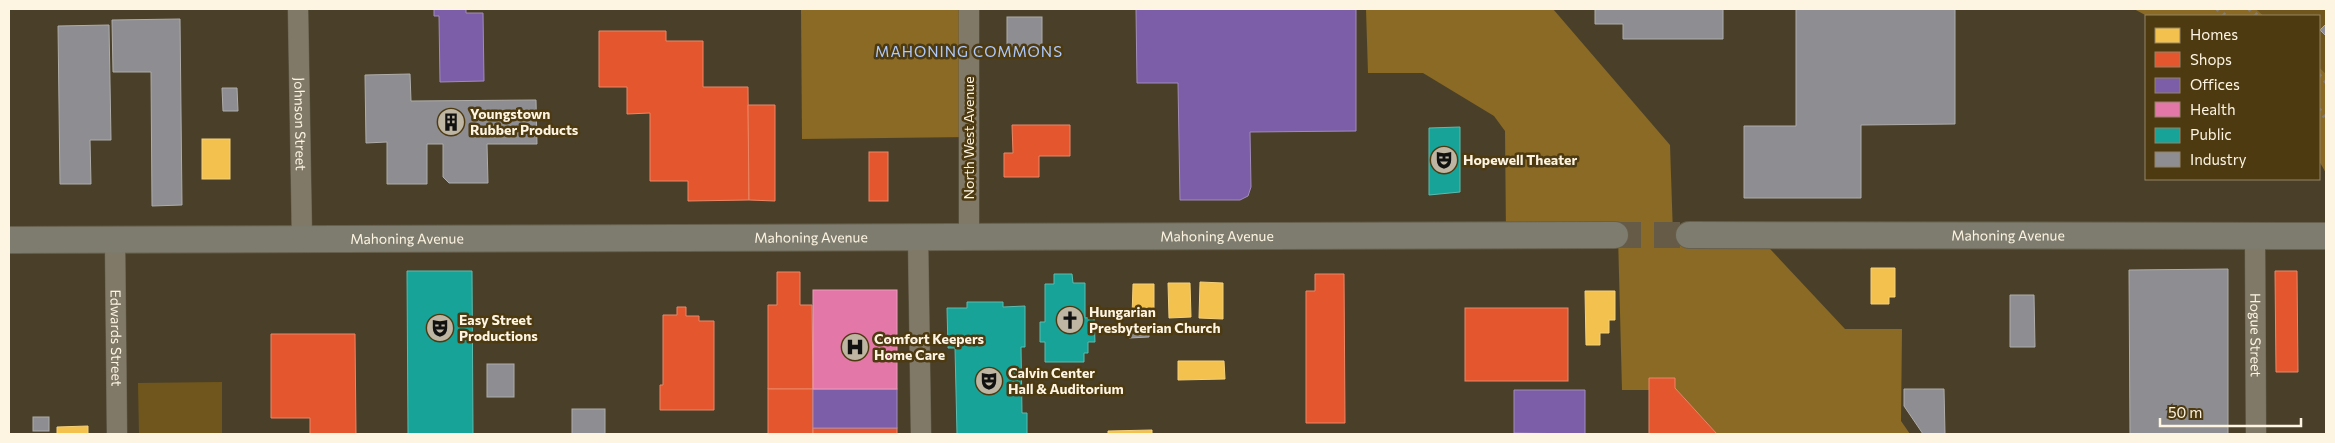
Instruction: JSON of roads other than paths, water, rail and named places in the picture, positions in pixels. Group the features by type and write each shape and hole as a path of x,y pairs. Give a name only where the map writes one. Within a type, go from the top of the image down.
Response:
{"main road":[{"name":"Mahoning Avenue","path":"9,240 1615,235"},
{"name":"Mahoning Avenue","path":"1689,235 2326,236"}],"street":[{"name":"Johnson Street","path":"298,9 302,238"},
{"name":"North West Avenue","path":"969,9 969,236"},
{"path":"918,236 920,434"},
{"name":"Hogue Street","path":"2255,236 2256,434"},
{"name":"Edwards Street","path":"115,240 117,434"}],"tunnel":[{"path":"1615,235 1689,235"}],"railway":[{"path":"2217,9 2225,15"},
{"path":"2249,9 2257,15"},
{"path":"2320,76 2326,82"},
{"path":"2320,110 2326,119"}],"place":[{"name":"Youngstown Rubber Products","path":"451,122"},
{"name":"Hopewell Theater","path":"1444,160"},
{"name":"Hungarian Presbyterian Church","path":"1070,320"},
{"name":"Easy Street Productions","path":"440,328"},
{"name":"Comfort Keepers Home Care","path":"855,347"},
{"name":"Calvin Center Hall & Auditorium","path":"989,381"}],"district":[{"name":"MAHONING COMMONS","path":"969,52"}]}
